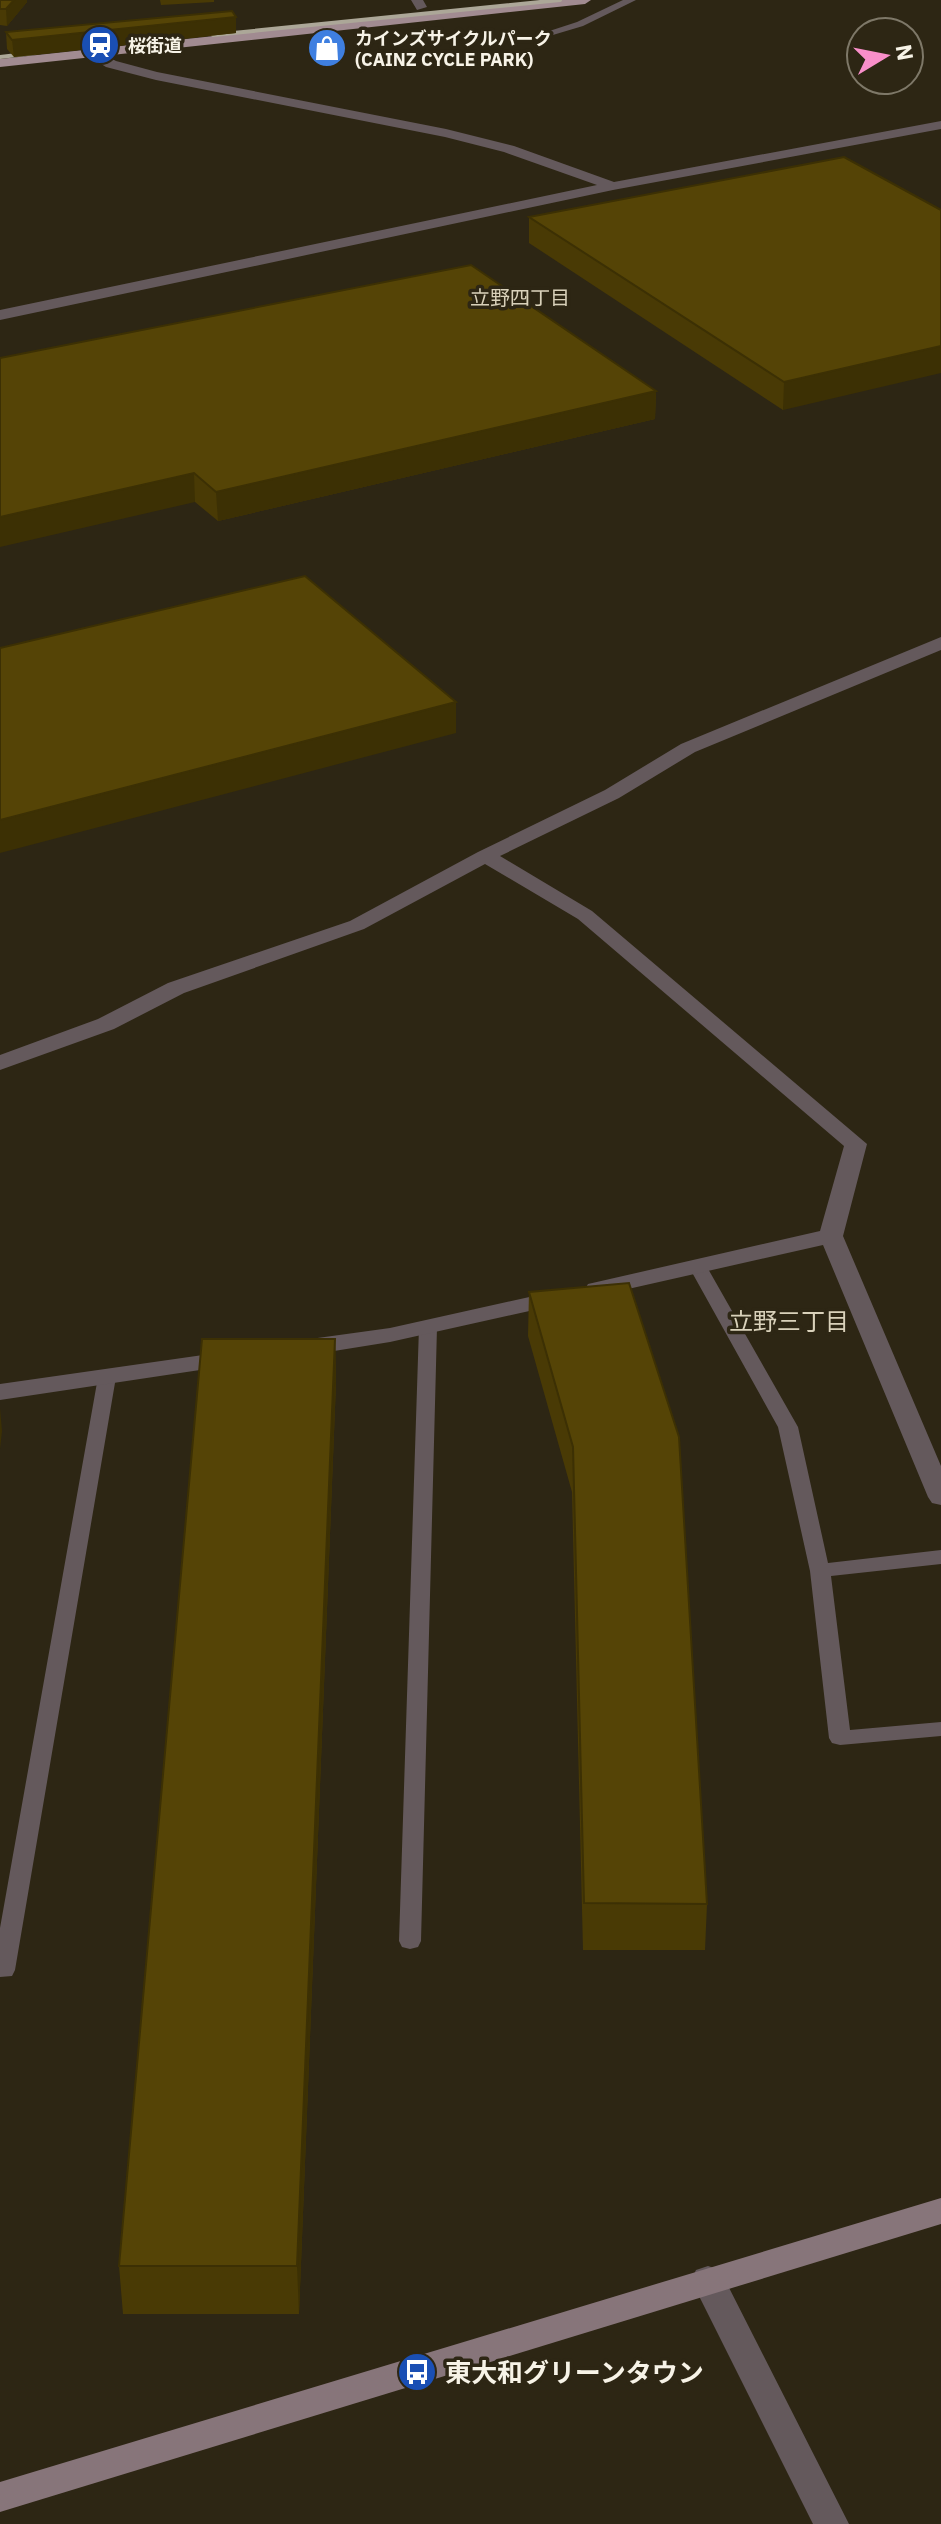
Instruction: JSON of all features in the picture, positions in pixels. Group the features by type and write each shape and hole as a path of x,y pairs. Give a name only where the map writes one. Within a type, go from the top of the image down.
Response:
{"main road":[{"path":"0,48 419,3 489,0"},
{"path":"0,63 585,0"}],"street":[{"path":"92,52 111,64 156,76 458,136 509,149 613,186"},
{"path":"0,315 613,186 941,125"},
{"path":"0,1063 106,1024 176,988 357,925 485,856 612,794 688,748 941,643"},
{"path":"485,856 585,915 856,1144 831,1236 941,1497"},
{"path":"280,1351 428,1327 831,1236"},
{"path":"0,1392 249,1356"},
{"path":"0,2497 941,2211"},
{"path":"708,2280 831,2524"}],"lane":[{"path":"536,37 580,24 631,0"},
{"path":"698,1267 788,1427 820,1571 840,1738 941,1729"},
{"path":"410,1941 428,1327"},
{"path":"4,1970 107,1377"},
{"path":"820,1571 941,1557"}],"building":[{"path":"0,0 14,0 6,9 0,9"},
{"path":"232,11 236,17 12,40 6,32"},
{"path":"844,157 941,210 941,346 784,382 529,217"},
{"path":"471,265 656,391 216,492 194,473 0,517 0,358"},
{"path":"305,576 456,702 0,820 0,648"},
{"path":"629,1283 679,1437 707,1904 584,1903 573,1447 529,1292"},
{"path":"202,1339 335,1339 297,2266 119,2266"}],"railway":[{"path":"213,35 560,0"},
{"path":"0,57 34,53"}],"place":[{"name":"桜街道","path":"100,45"},
{"name":"カインズサイクルパーク (CAINZ CYCLE PARK)","path":"327,48"},
{"name":"東大和グリーンタウン","path":"417,2372"}],"district":[{"name":"立野四丁目","path":"520,297"},
{"name":"立野三丁目","path":"789,1321"}]}
